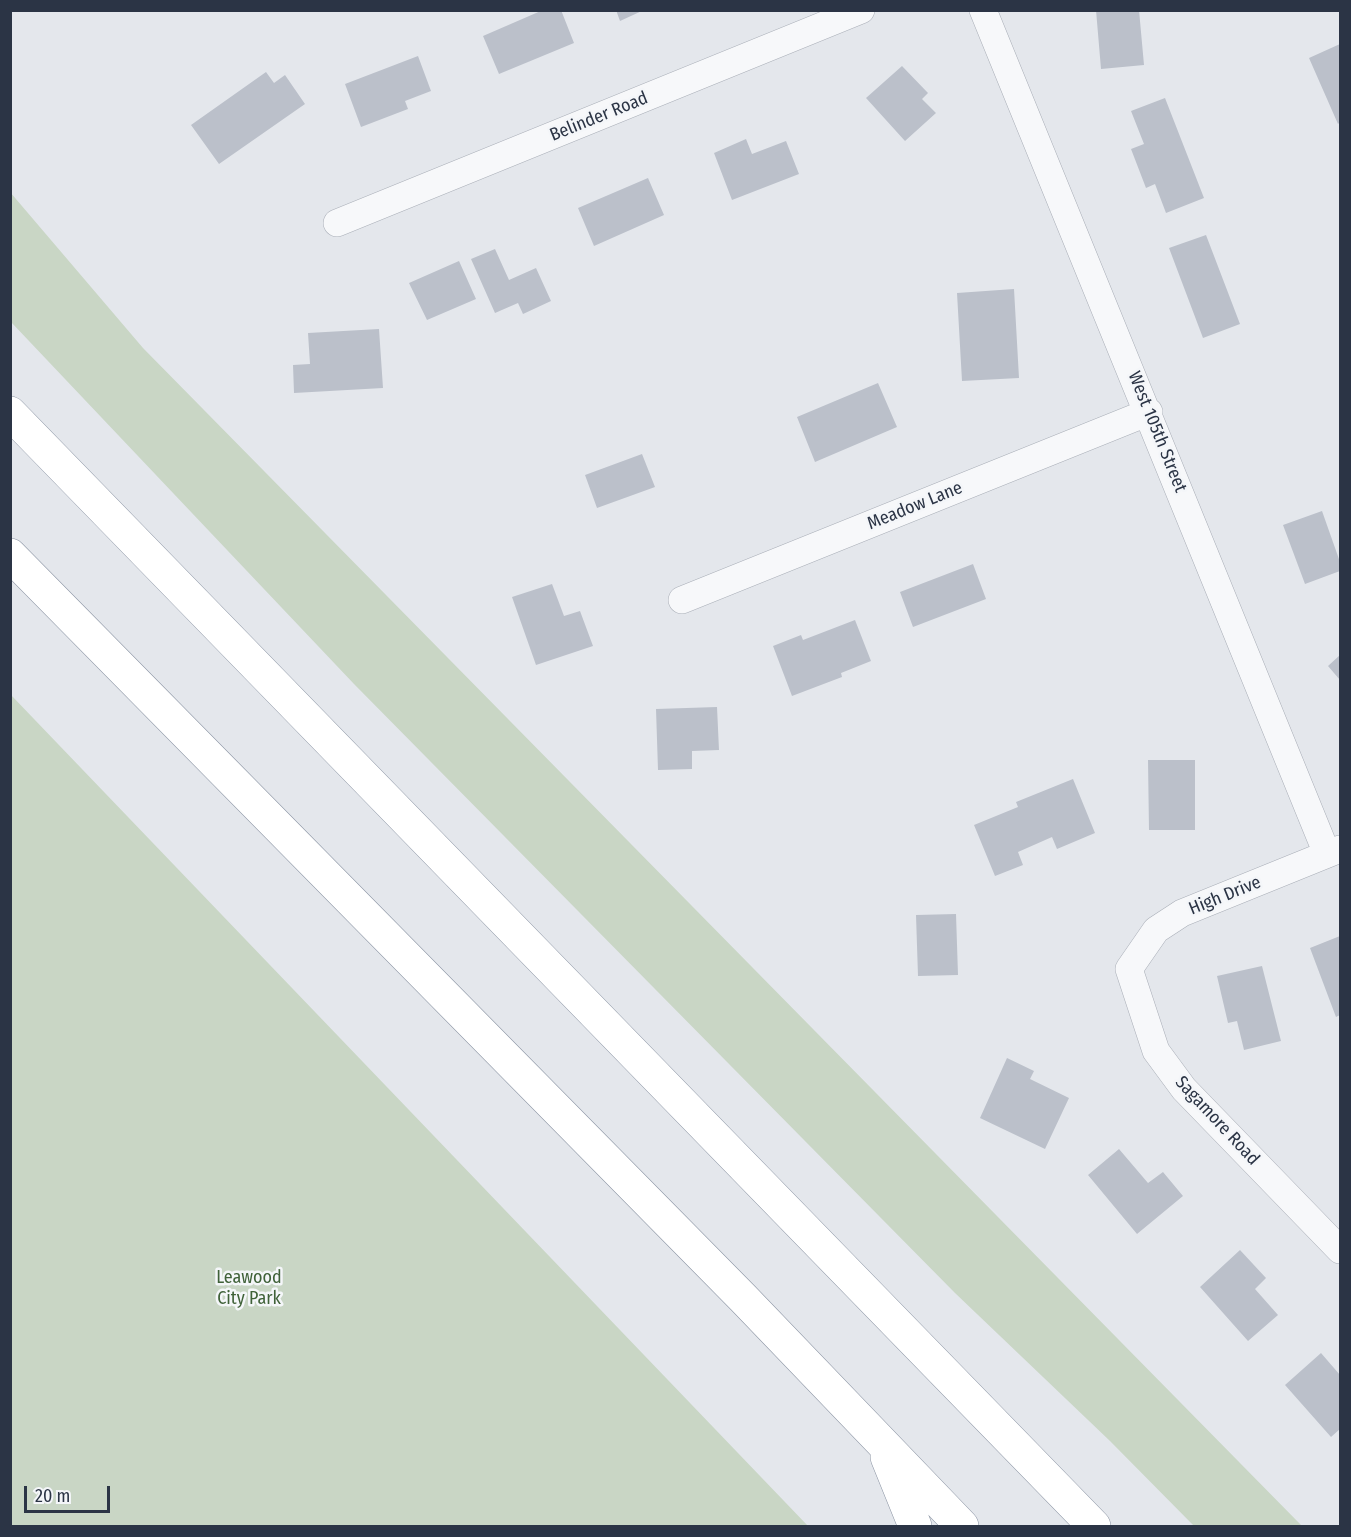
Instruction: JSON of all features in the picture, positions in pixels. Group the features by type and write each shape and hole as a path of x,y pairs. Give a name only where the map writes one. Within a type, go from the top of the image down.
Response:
{"highway":[{"path":"10,413 1094,1527"},
{"path":"10,555 743,1298 962,1527"},
{"path":"882,1444 915,1527"}],"street":[{"name":"Belinder Road","path":"337,223 861,10"},
{"name":"West 105th Street","path":"982,10 1334,852"},
{"name":"Meadow Lane","path":"682,600 1149,412"},
{"name":"High Drive","path":"1129,969 1156,930 1182,913 1334,852"},
{"name":"Sagamore Road","path":"1129,969 1156,1051 1184,1089 1341,1250"}],"green space":[{"path":"10,192 143,348 1302,1526 1194,1526 1110,1441 955,1293 354,684 11,322"},
{"name":"Leawood City Park","path":"11,695 808,1526 11,1526"}],"building":[{"path":"543,10 561,10 574,43 499,74 483,36"},
{"path":"616,10 644,10 620,21"},
{"path":"1096,10 1139,10 1144,65 1101,69"},
{"path":"1340,44 1340,122 1338,124 1309,58"},
{"path":"418,56 431,91 405,101 408,109 361,127 345,84"},
{"path":"902,66 928,93 922,99 936,113 905,141 866,98"},
{"path":"266,72 274,83 285,75 305,104 219,164 191,125"},
{"path":"1165,98 1204,198 1166,213 1155,184 1146,188 1131,149 1144,144 1131,111"},
{"path":"746,139 752,154 786,141 799,174 732,200 714,153"},
{"path":"648,178 664,215 594,246 578,208"},
{"path":"1206,235 1240,324 1203,338 1169,248"},
{"path":"495,249 509,280 536,268 551,301 523,314 518,303 495,313 471,259"},
{"path":"459,261 476,299 427,320 409,283"},
{"path":"1014,289 1019,378 962,381 957,293"},
{"path":"379,329 383,388 294,393 293,365 310,364 308,333"},
{"path":"878,383 897,427 815,462 797,417"},
{"path":"642,454 655,487 597,508 585,475"},
{"path":"1322,511 1340,562 1340,571 1305,584 1283,525"},
{"path":"973,564 986,599 913,627 900,592"},
{"path":"552,584 564,616 580,611 593,646 536,665 512,597"},
{"path":"855,620 871,661 841,673 842,677 792,696 773,646 801,635 803,640"},
{"path":"1340,655 1340,680 1328,666"},
{"path":"717,707 719,750 692,751 692,769 658,770 656,709"},
{"path":"1148,760 1195,760 1195,830 1149,830"},
{"path":"1073,779 1095,833 1057,849 1052,837 1018,852 1023,865 995,876 974,825 1018,807 1016,802"},
{"path":"956,914 958,975 918,976 916,915"},
{"path":"1340,936 1340,1015 1336,1017 1310,948"},
{"path":"1262,966 1281,1041 1244,1050 1237,1021 1228,1023 1217,976"},
{"path":"1007,1058 1034,1071 1030,1079 1069,1098 1045,1149 980,1118"},
{"path":"1119,1149 1148,1183 1163,1172 1183,1196 1137,1234 1088,1175"},
{"path":"1240,1250 1266,1278 1255,1289 1278,1315 1248,1341 1200,1287"},
{"path":"1321,1353 1340,1375 1340,1429 1331,1437 1285,1385"}]}
